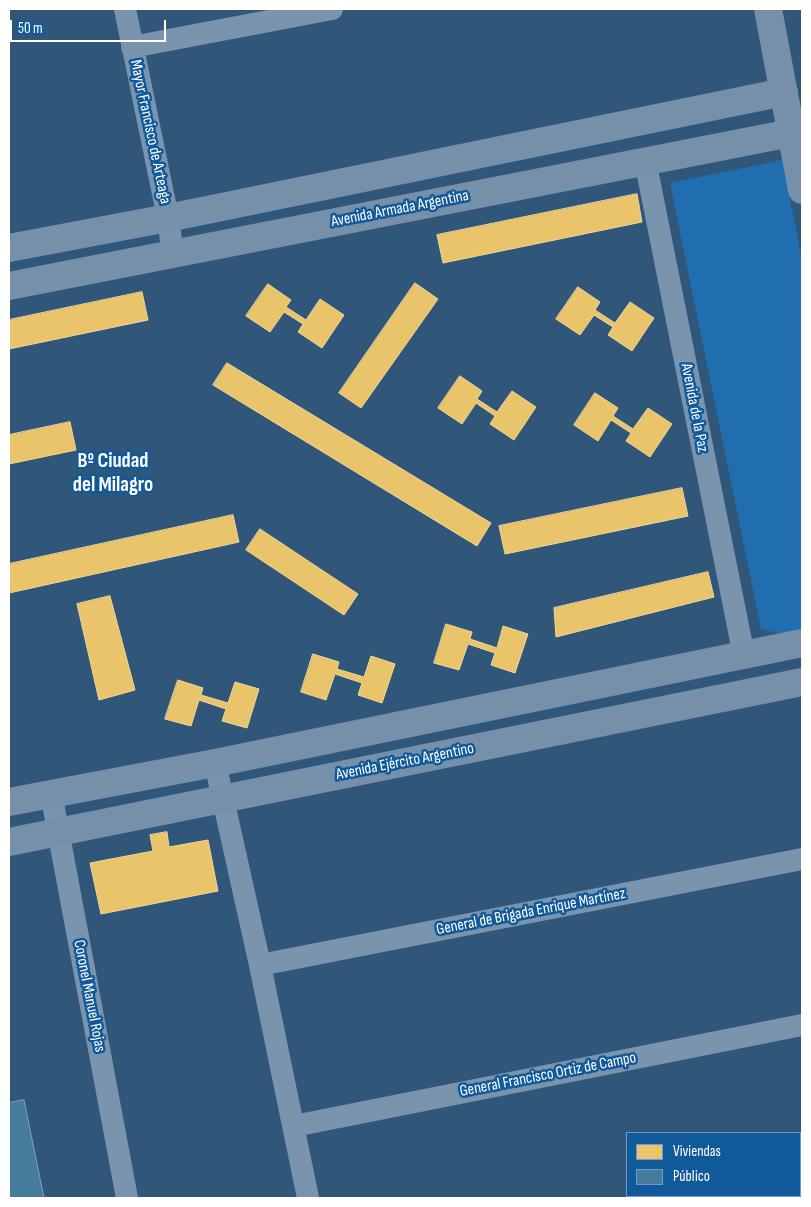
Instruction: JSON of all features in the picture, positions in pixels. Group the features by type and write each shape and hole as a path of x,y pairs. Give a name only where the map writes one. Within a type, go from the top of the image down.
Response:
{"street":[{"name":"Mayor Francisco de Arteaga","path":"125,9 168,218 173,255"},
{"path":"132,48 332,9"},
{"path":"768,9 784,92 796,124 802,190"},
{"path":"9,248 168,218 784,92"},
{"name":"Avenida Armada Argentina","path":"9,286 645,160 796,124"},
{"name":"Avenida de la Paz","path":"645,160 744,656"},
{"path":"9,802 215,764 802,643"},
{"name":"Avenida Ejército Argentino","path":"9,842 802,682"},
{"path":"215,764 260,965 308,1198"},
{"name":"Coronel Manuel Rojas","path":"51,793 127,1198"},
{"name":"General de Brigada Enrique Martínez","path":"260,965 802,859"},
{"name":"General Francisco Ortiz de Campo","path":"294,1126 802,1025"}],"shaded area":[{"path":"782,160 802,259 802,639 761,629 670,183"}],"building: Viviendas":[{"path":"637,194 642,222 443,263 437,235"},
{"path":"415,283 438,299 361,408 339,393"},
{"path":"268,284 291,300 286,307 306,320 320,299 344,315 322,348 298,332 303,324 284,312 270,332 246,316"},
{"path":"578,287 600,302 595,310 615,323 630,302 654,318 632,351 608,335 613,327 594,315 580,335 556,319"},
{"path":"142,292 148,320 9,349 9,320"},
{"path":"227,363 491,523 477,546 213,385"},
{"path":"460,376 482,391 477,399 497,412 512,391 536,407 514,440 490,424 495,416 476,403 462,424 438,408"},
{"path":"595,393 618,408 613,416 633,429 648,408 672,424 650,457 626,441 631,433 611,420 598,441 574,425"},
{"path":"70,422 76,450 9,464 9,435"},
{"path":"682,488 688,516 505,554 499,526"},
{"path":"233,515 239,542 9,593 9,564"},
{"path":"260,529 358,594 344,615 246,550"},
{"path":"708,572 714,597 556,637 554,608"},
{"path":"110,596 135,690 99,700 77,604"},
{"path":"446,624 472,632 470,639 497,648 503,626 528,634 515,673 491,665 495,653 468,644 459,670 434,663"},
{"path":"313,654 339,662 337,669 364,677 371,656 395,664 382,703 358,695 362,683 335,674 326,700 301,692"},
{"path":"178,680 203,688 201,695 228,703 235,682 259,689 247,728 222,721 226,709 199,700 191,726 165,719"},
{"path":"167,832 169,847 208,840 218,891 101,914 90,863 153,851 150,835"}],"building: Público":[{"path":"24,1100 44,1198 9,1198 9,1103"}],"district":[{"name":"Bº Ciudad del Milagro","path":"113,474"}]}
